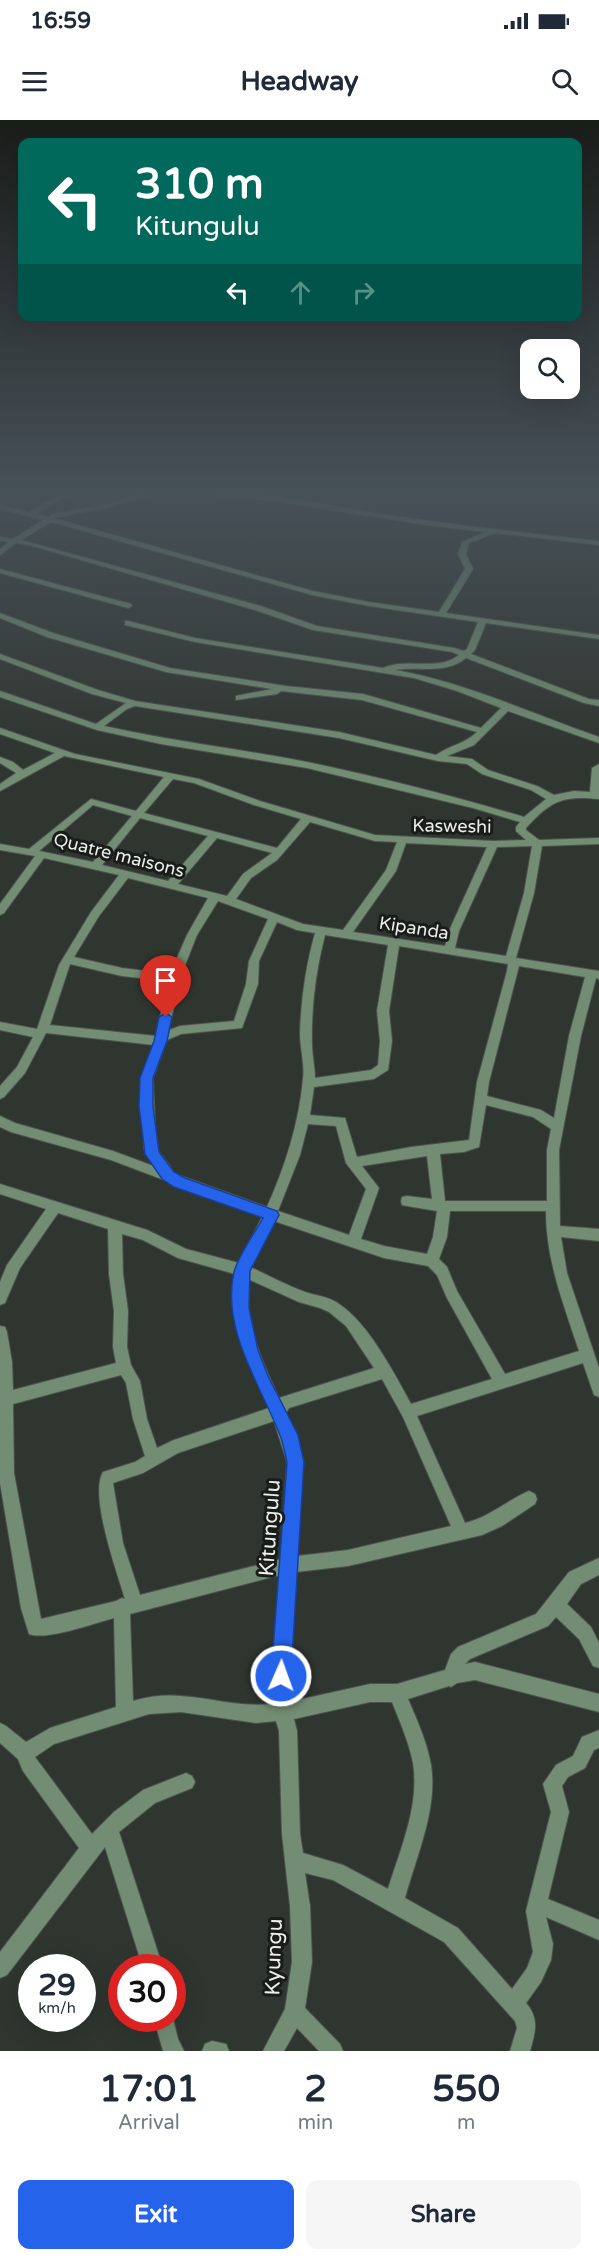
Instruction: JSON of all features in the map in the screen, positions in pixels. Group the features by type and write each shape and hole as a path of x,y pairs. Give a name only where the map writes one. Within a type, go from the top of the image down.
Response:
{"street":[{"path":"37,581 128,606"},
{"path":"164,581 258,608 316,628 430,645 468,654 587,701 599,703"},
{"path":"267,581 312,594 599,637"},
{"path":"441,614 461,581"},
{"path":"0,615 50,635 170,670 363,697 483,731"},
{"path":"383,670 409,664 439,667 468,654 477,640 483,620"},
{"path":"128,623 206,642 383,670 450,686 599,740"},
{"path":"0,656 95,692 134,703 355,738 438,758 472,762 485,772 534,788 552,798"},
{"path":"231,680 238,698"},
{"path":"226,717 238,698 286,688"},
{"path":"0,694 97,727 161,741 307,765 476,806 523,826 537,843 529,892 510,960 514,964 513,971 483,1082 475,1143 352,1163"},
{"path":"97,727 124,707 134,703"},
{"path":"438,758 448,751 471,743 507,707"},
{"name":"Kasweshi","path":"0,731 62,753 171,775 363,836 402,841 493,844 599,842"},
{"path":"0,788 62,753"},
{"path":"0,760 23,774"},
{"path":"514,843 523,826 552,798 569,793 596,796 597,768 599,767"},
{"path":"95,866 171,775"},
{"path":"0,912 37,853 91,802 277,851"},
{"path":"229,900 243,880 273,858 307,819"},
{"path":"171,885 215,834"},
{"path":"345,935 392,871 402,841"},
{"path":"449,950 454,931 493,844"},
{"name":"Quatre maisons","path":"0,847 95,866 229,900"},
{"path":"157,881 181,872"},
{"path":"0,1094 21,1070 41,1031 63,969 95,914 125,874"},
{"path":"167,1175 166,1170 152,1154 146,1106 147,1078 161,1039 174,978 192,935 215,896"},
{"name":"Kipanda","path":"229,900 287,923 321,931 595,975"},
{"path":"0,1026 161,1039 180,1030 238,1025 252,984 254,961 274,916"},
{"name":"Kitungulu","path":"294,1860 288,1731 285,1718 280,1712 295,1462 289,1435 250,1350 241,1308 242,1270 272,1215 290,1172 303,1119 309,1083 306,1045 317,945 321,931"},
{"path":"309,1083 374,1074 384,1068 386,1041 383,1011 394,942"},
{"path":"69,960 122,972 174,978"},
{"path":"595,975 575,1036 552,1167 553,1231 560,1273 599,1390"},
{"path":"481,1099 537,1113 558,1128"},
{"path":"303,1119 340,1121 352,1163 373,1188 353,1241"},
{"path":"0,1121 11,1127 143,1166 180,1182 272,1215 384,1252 432,1261 442,1271 452,1294 501,1381"},
{"path":"432,1261 440,1237 441,1206 433,1151"},
{"path":"143,1166 152,1154"},
{"path":"0,1189 147,1236 183,1254 242,1270 304,1298 323,1302 334,1308 351,1322 385,1371 408,1412 462,1531"},
{"path":"406,1201 441,1206 554,1206"},
{"path":"0,1299 14,1265 55,1206"},
{"path":"115,1226 116,1275 121,1311 120,1347 124,1367 133,1381 140,1419 153,1458"},
{"path":"553,1231 599,1234"},
{"path":"0,1332 5,1362 3,1473 29,1608 35,1628 55,1625 288,1565 348,1558 462,1531 496,1520 529,1498"},
{"path":"408,1412 588,1355"},
{"path":"4,1399 124,1367"},
{"path":"125,1711 129,1605 115,1543 105,1482 108,1477 138,1468 174,1447 279,1412 284,1403 385,1371"},
{"path":"452,1678 457,1660 465,1653 494,1638 536,1623 556,1605 575,1578 599,1566"},
{"path":"556,1605 585,1633 599,1660"},
{"path":"25,1753 50,1737 125,1711 167,1702 198,1704 244,1714 280,1712 370,1693 385,1696 398,1694 452,1678 460,1672 475,1671 493,1674 515,1683 575,1695 599,1703"},
{"path":"394,1902 420,1804 423,1775 420,1758 398,1694"},
{"path":"0,1732 25,1753 28,1765 91,1848"},
{"path":"514,2003 542,1959 543,1946 535,1918 546,1861 560,1812 552,1784 562,1771 579,1762 588,1743 599,1739"},
{"path":"0,1968 91,1848 134,1806 149,1796 186,1782"},
{"path":"109,1830 149,1954"},
{"path":"294,1860 336,1872 451,1935 523,2015 527,2028 520,2051"},
{"name":"Kyungu","path":"273,2051 295,2012 302,1962 300,1906 294,1860"},
{"path":"538,1904 599,1930"},
{"path":"295,2012 333,2051"},
{"path":"167,2032 174,2051"},
{"path":"212,2051 219,2051"}],"route":[{"path":"166,1017 161,1041 149,1067 147,1078 146,1106 152,1154 161,1162 167,1175 180,1182 272,1215 242,1270 240,1291 241,1308 250,1350 289,1435 295,1462 281,1676"}]}
